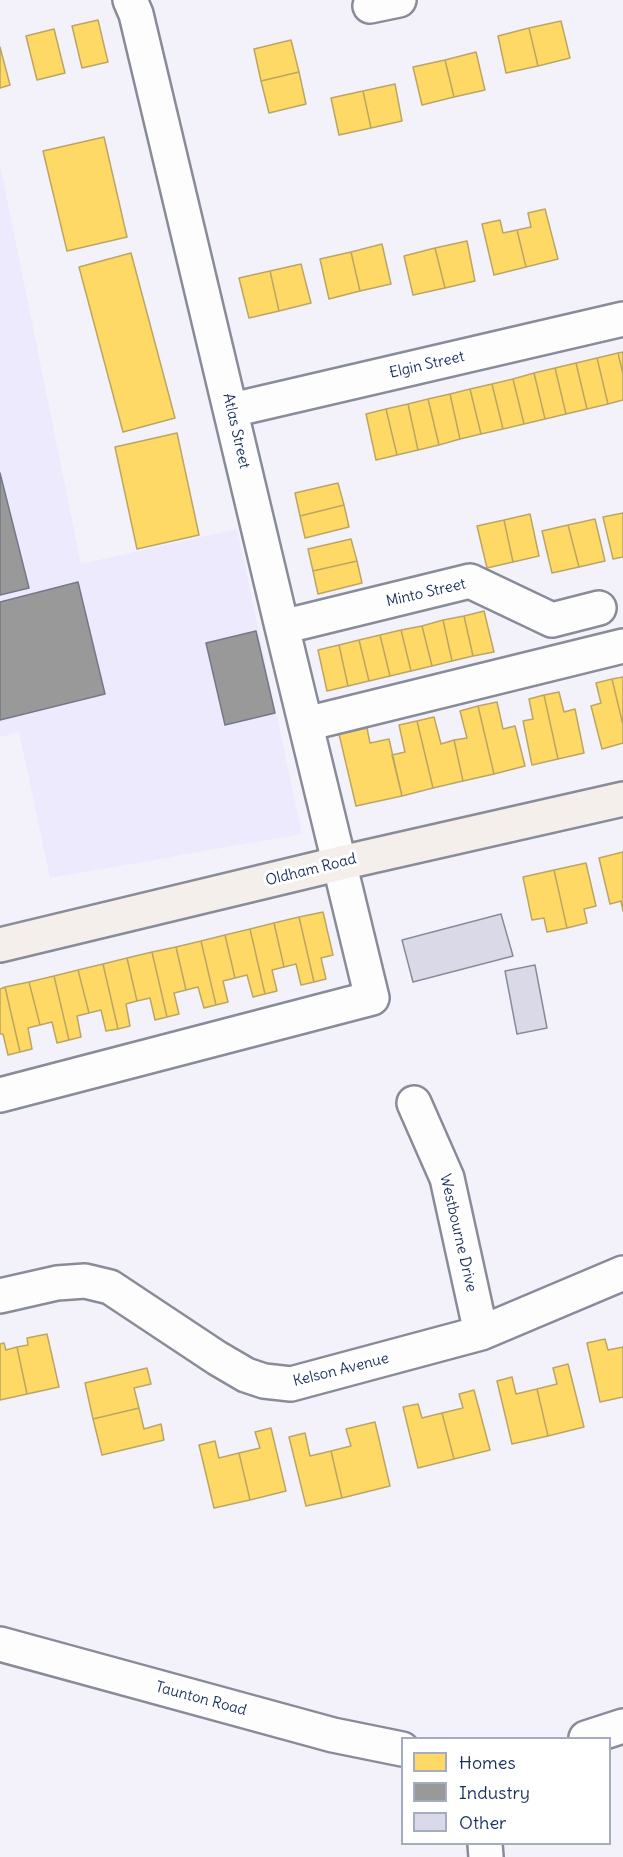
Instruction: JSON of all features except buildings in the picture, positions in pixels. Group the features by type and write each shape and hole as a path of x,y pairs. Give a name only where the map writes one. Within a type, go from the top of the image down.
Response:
{"highway":[{"name":"Oldham Road","path":"0,945 341,863 623,799"}],"street":[{"name":"Atlas Street","path":"0,1095 372,998 232,410 136,15 130,0"},
{"name":"Elgin Street","path":"232,410 623,319"},
{"name":"Minto Street","path":"282,627 470,581 552,620 599,608"},
{"path":"306,724 623,646"},
{"name":"Westbourne Drive","path":"414,1103 447,1178 482,1333"},
{"name":"Kelson Avenue","path":"0,1296 57,1283 85,1281 110,1287 246,1375 264,1381 291,1384 482,1333 623,1273"},
{"name":"Taunton Road","path":"0,1644 333,1735 401,1749"},
{"path":"589,1737 623,1726"}],"shaded area":[{"path":"0,165 81,564 237,529 302,834 50,878 19,732 0,737"}]}
